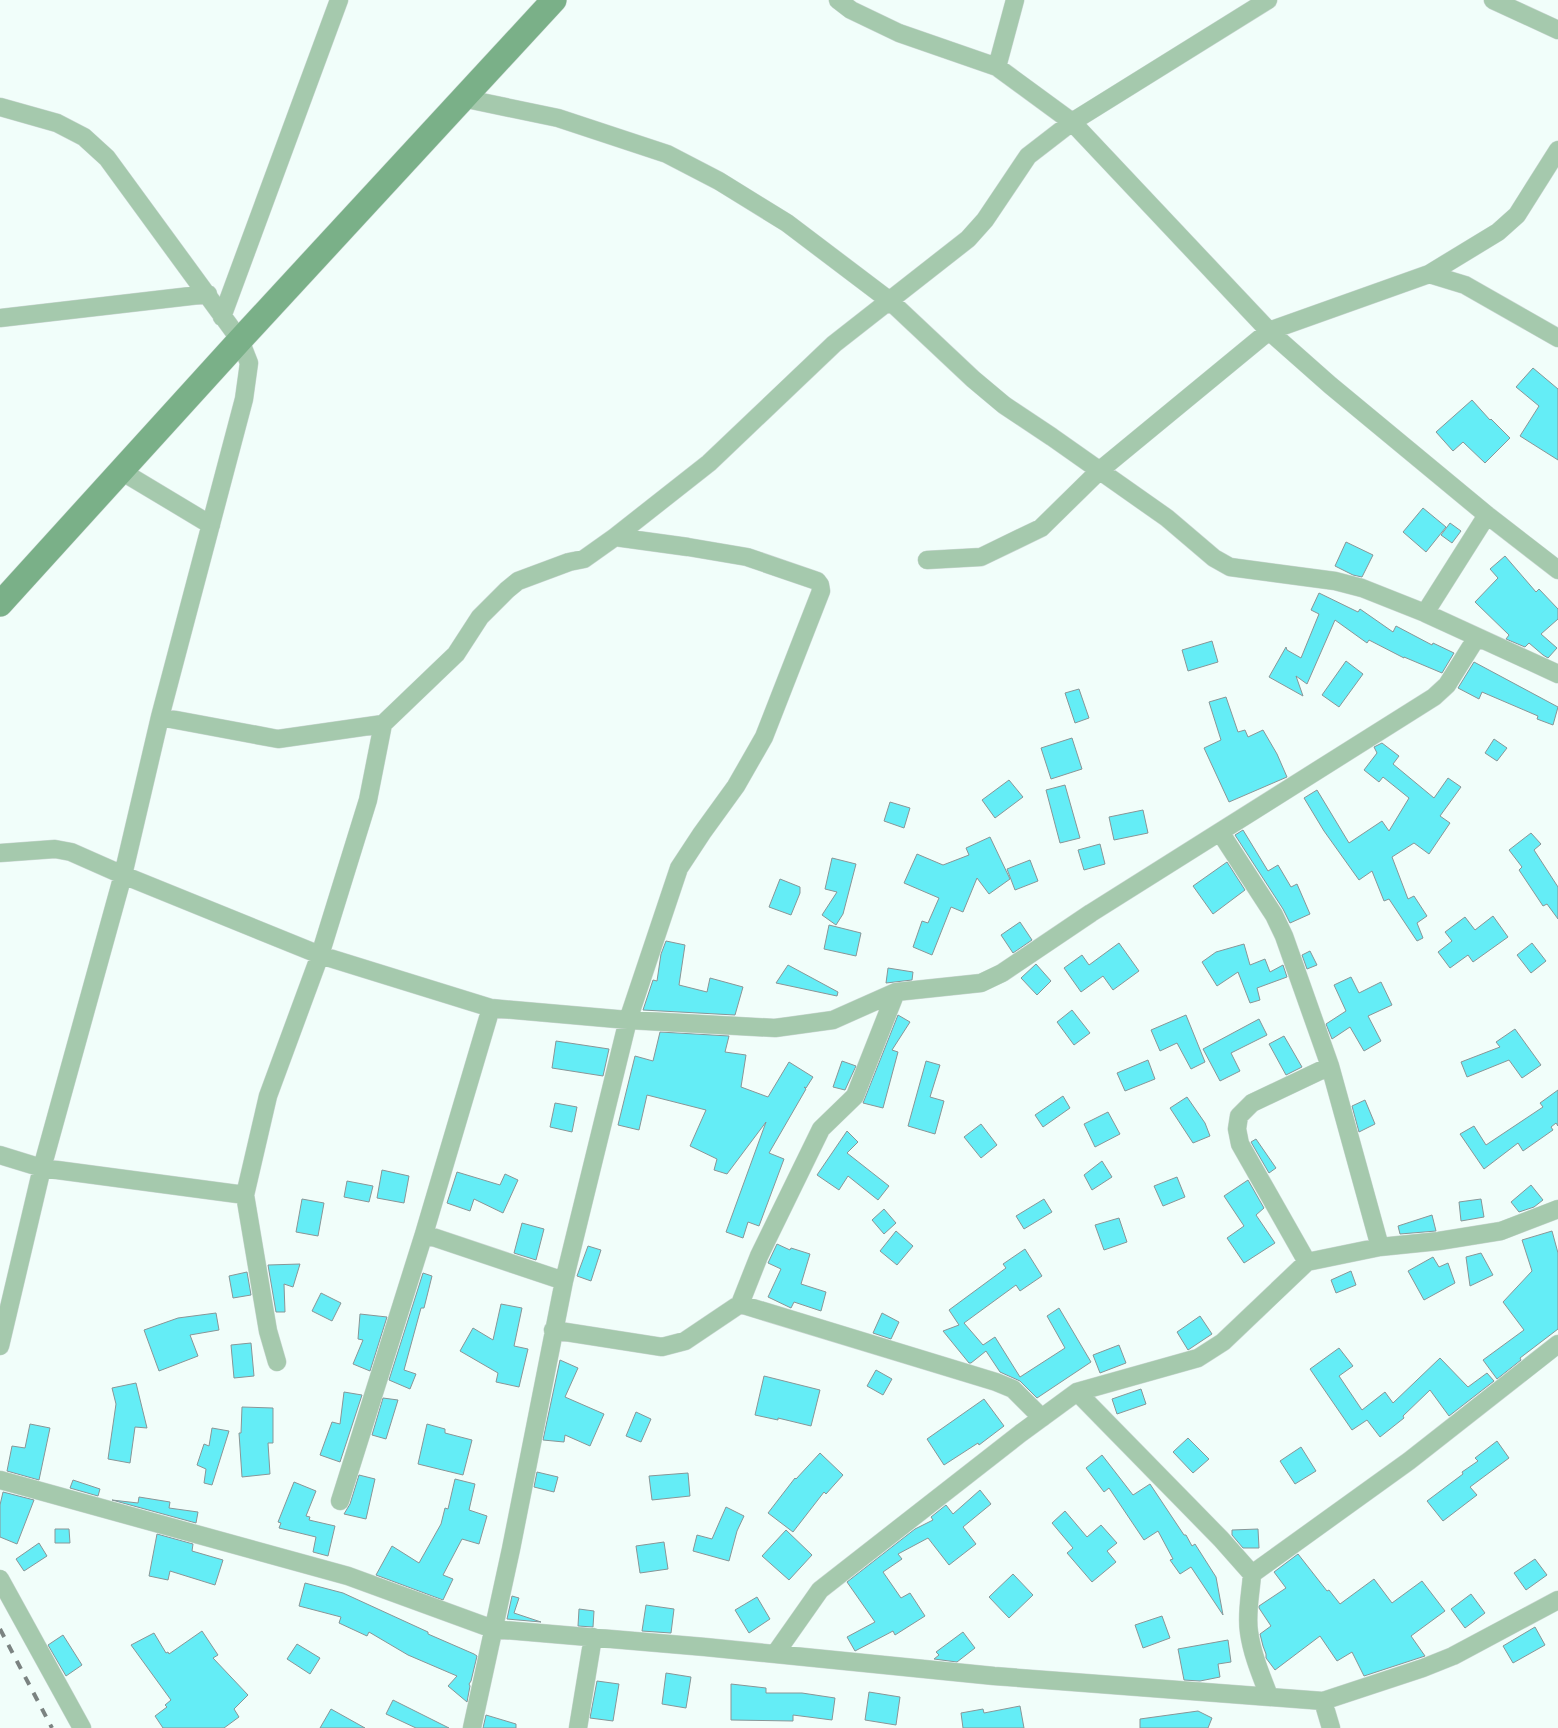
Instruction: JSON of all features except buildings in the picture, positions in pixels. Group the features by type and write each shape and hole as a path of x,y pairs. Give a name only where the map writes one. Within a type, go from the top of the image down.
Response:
{"street":[{"path":"222,317 338,0"},
{"path":"0,604 240,340 554,0"},
{"path":"838,0 851,10 899,33 996,67 1072,122 1269,331 1330,385 1487,515 1558,570"},
{"path":"996,67 1015,0"},
{"path":"277,1362 268,1331 245,1195 268,1096 320,955 368,800 383,724 456,654 480,616 507,590 518,581 569,562 584,559 615,537 709,463 834,344 968,239 985,220 1028,156 1072,122 1268,0"},
{"path":"1493,0 1558,30"},
{"path":"462,98 558,118 668,154 719,181 787,223 890,301 972,380 1004,406 1052,437 1167,518 1214,558 1230,567 1344,583 1362,588 1425,612 1558,674"},
{"path":"0,107 57,123 84,137 107,158 240,340 249,363 248,384 160,717 123,875 42,1168 0,1346"},
{"path":"928,560 981,557 1041,528 1099,471 1269,331 1429,274 1498,232 1517,215 1558,150"},
{"path":"1429,274 1465,285 1558,338"},
{"path":"0,318 208,294"},
{"path":"121,471 211,525"},
{"path":"1425,612 1487,515"},
{"path":"472,1728 511,1549 553,1330 628,1020 679,868 736,786 764,737 821,591 817,581 747,557 615,537"},
{"path":"0,853 55,849 71,852 320,955 492,1008 628,1020 775,1028 833,1020 896,992 982,983 1002,973 1091,913 1434,697 1447,685 1477,637"},
{"path":"160,717 278,739 383,724"},
{"path":"1220,832 1274,915 1284,936 1330,1066 1380,1247"},
{"path":"553,1330 662,1347 685,1341 740,1304 759,1256 821,1129 855,1096 896,992"},
{"path":"340,1501 424,1234 492,1008"},
{"path":"1307,1262 1240,1144 1237,1129 1239,1116 1252,1103 1330,1066"},
{"path":"0,1155 42,1168 245,1195"},
{"path":"775,1654 820,1590 1020,1433 1077,1392 1198,1358 1224,1342 1307,1262 1380,1247 1439,1241 1501,1231 1558,1209"},
{"path":"424,1234 564,1281"},
{"path":"740,1304 996,1382 1013,1389 1042,1418"},
{"path":"1252,1574 1408,1461 1558,1344"},
{"path":"1077,1392 1221,1539 1252,1574 1248,1618 1249,1632 1269,1696"},
{"path":"0,1480 348,1576 494,1629 994,1676 1323,1700 1453,1656 1558,1600"},
{"path":"0,1579 82,1728"},
{"path":"578,1728 592,1637"},
{"path":"1323,1700 1331,1728"}],"railway":[{"path":"0,1629 52,1728"}]}
